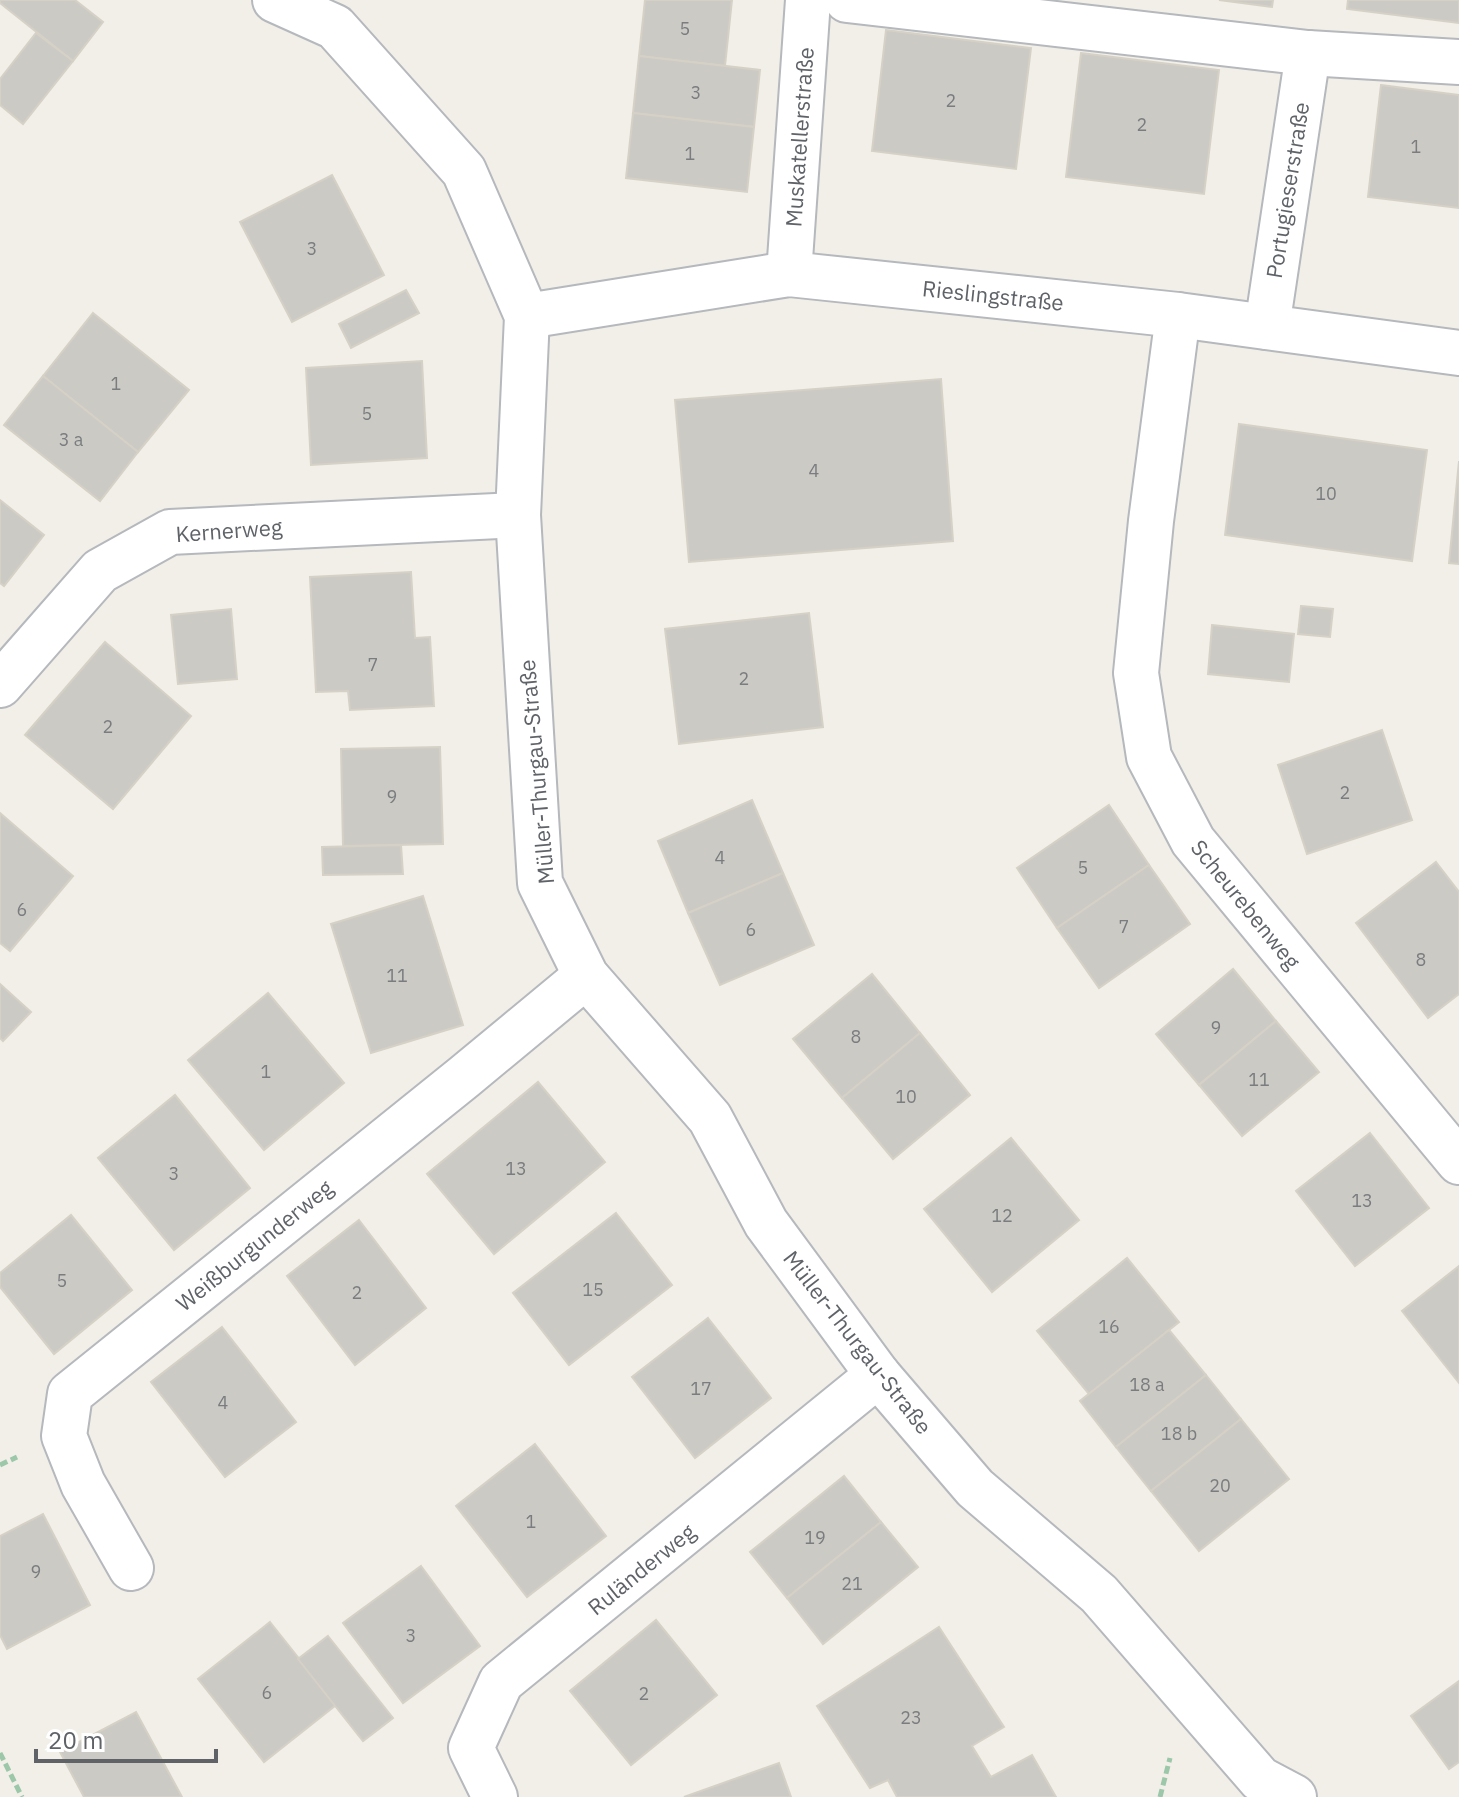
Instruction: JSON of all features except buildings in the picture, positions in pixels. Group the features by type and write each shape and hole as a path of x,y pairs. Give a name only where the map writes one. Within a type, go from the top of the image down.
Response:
{"street":[{"name":"Müller-Thurgau-Straße","path":"275,0 335,27 464,171 527,316 518,515 540,883 586,976 710,1118 766,1223 878,1375 975,1488 1099,1594 1260,1779 1294,1797"},
{"name":"Muskatellerstraße","path":"789,274 808,0"},
{"path":"847,0 1308,53 1459,62"},
{"name":"Portugieserstraße","path":"1267,327 1308,53"},
{"name":"Rieslingstraße","path":"527,316 789,274 1178,315 1459,353"},
{"name":"Scheurebenweg","path":"1178,315 1151,521 1136,673 1149,757 1193,841 1459,1162"},
{"name":"Kernerweg","path":"0,685 100,571 170,532 518,515"},
{"name":"Weißburgunderweg","path":"131,1568 83,1484 64,1436 70,1394 586,976"},
{"name":"Ruländerweg","path":"495,1797 471,1748 501,1682 878,1375"}],"path":[{"path":"0,1753 22,1797"}]}
